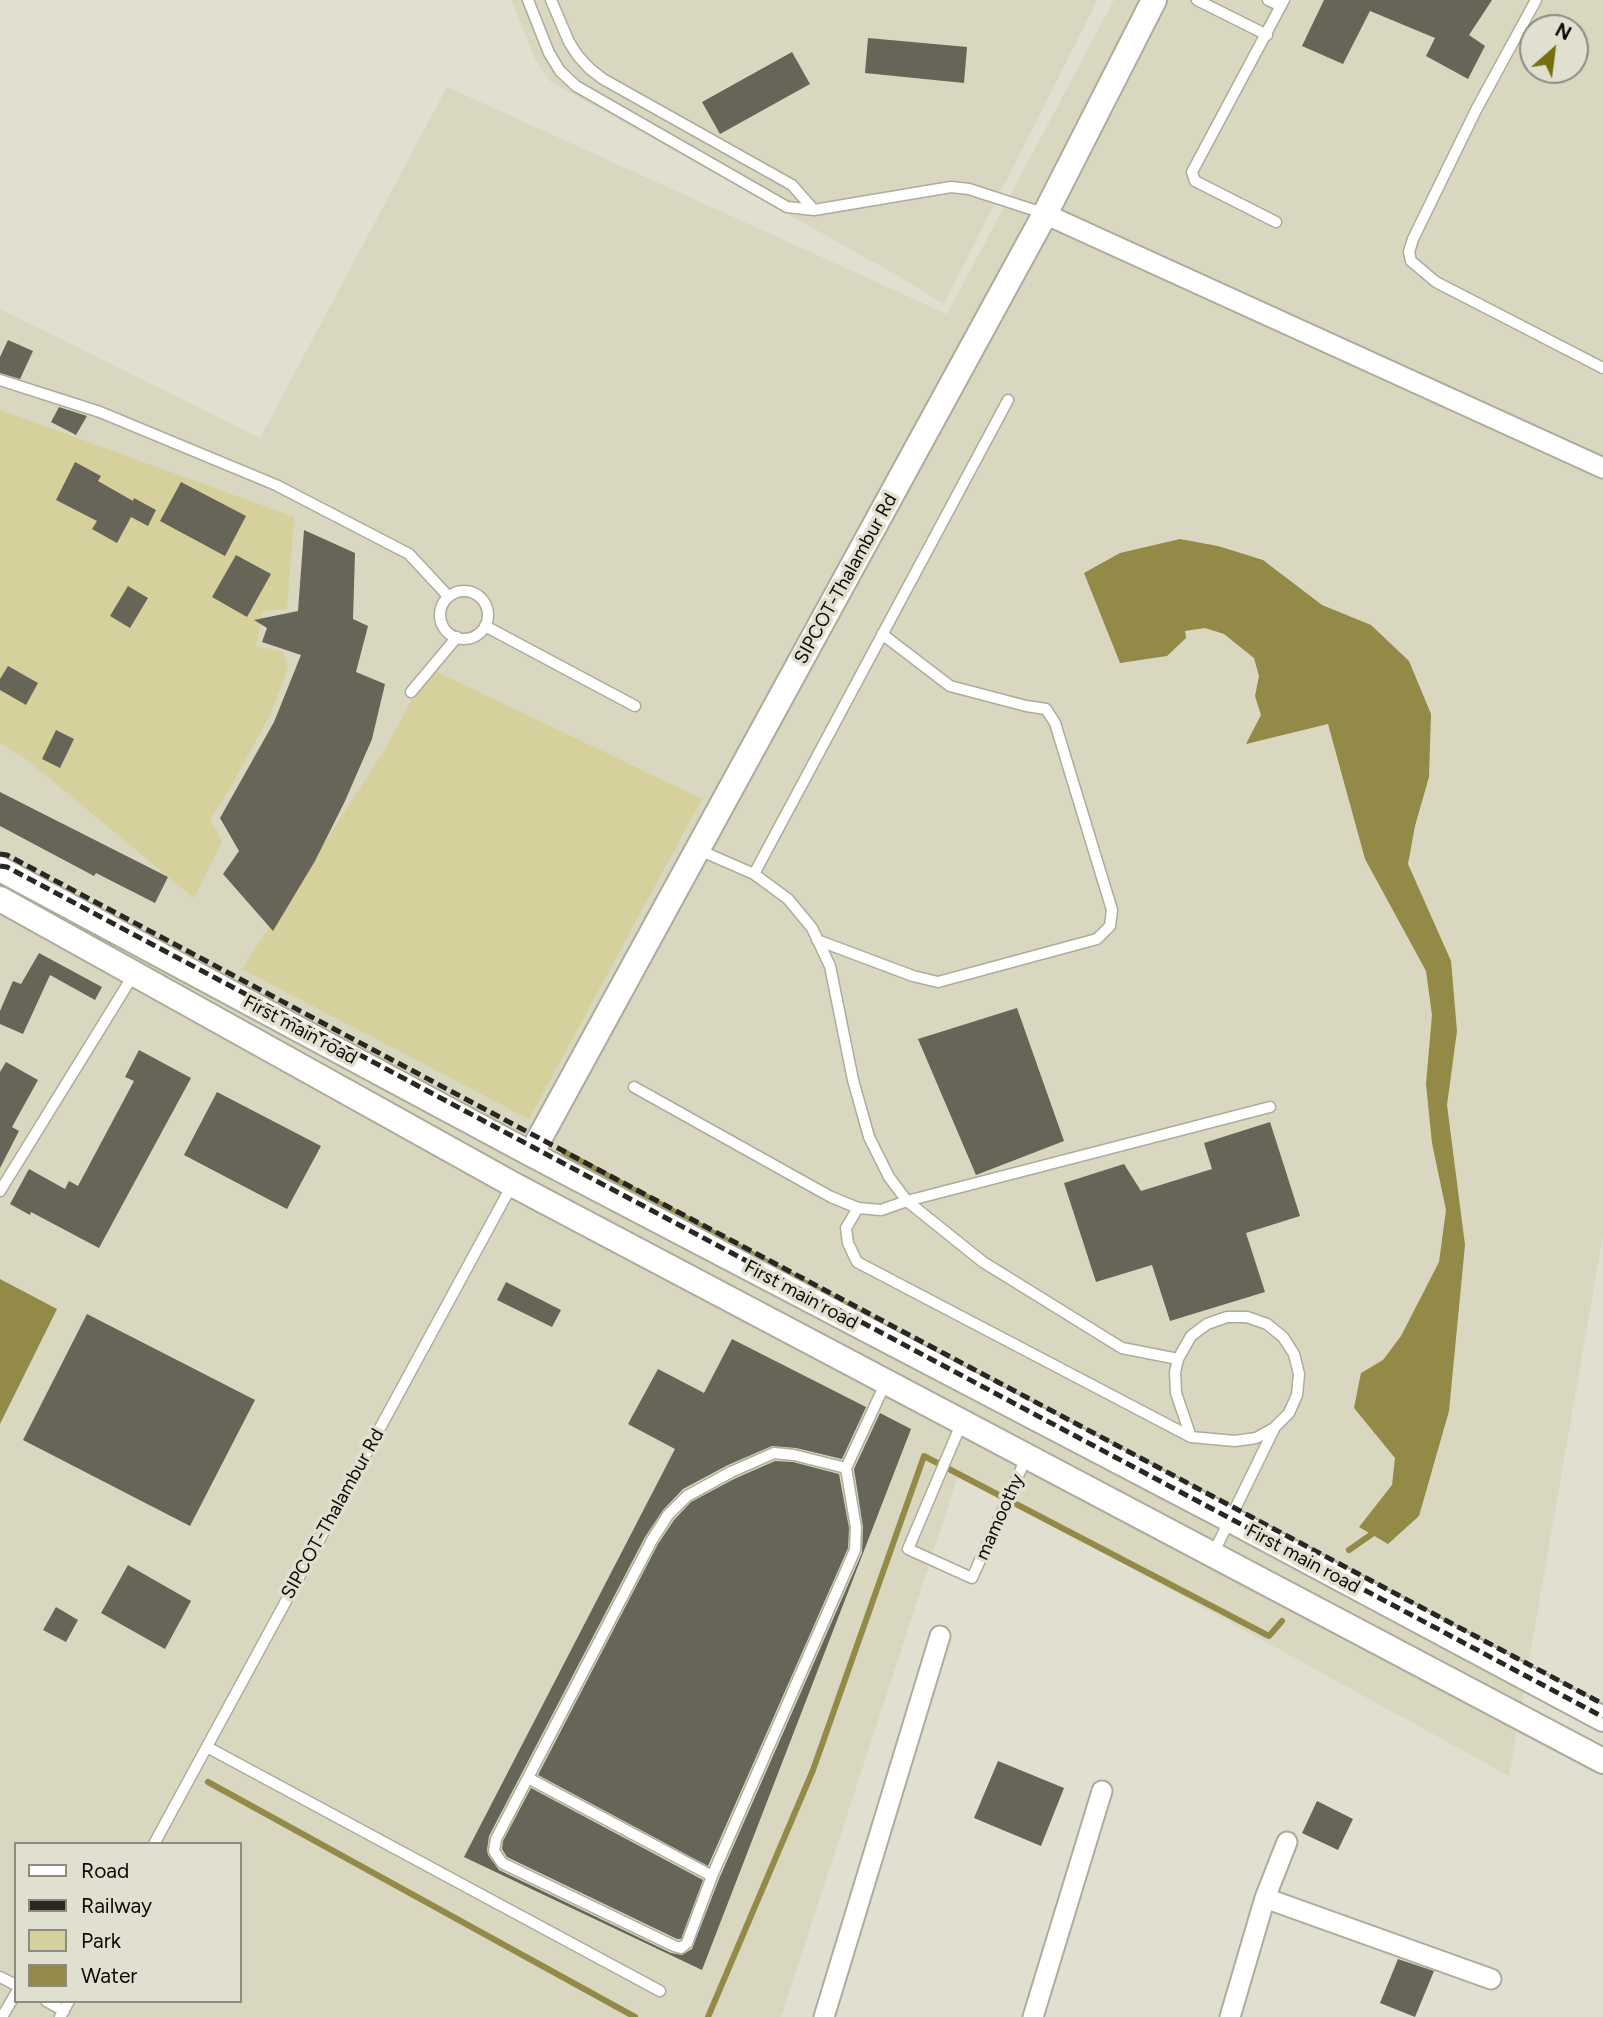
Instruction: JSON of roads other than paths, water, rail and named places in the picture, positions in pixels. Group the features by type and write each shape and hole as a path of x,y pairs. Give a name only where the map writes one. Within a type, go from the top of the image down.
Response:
{"street":[{"name":"SIPCOT-Thalambur Rd","path":"531,1154 1045,214 1154,0"},
{"path":"1045,214 1603,467"},
{"name":"First main road","path":"0,869 531,1154 1231,1520 1603,1719"},
{"path":"0,899 512,1184 1603,1761"},
{"path":"824,2017 940,1636"},
{"path":"1033,2017 1102,1791"},
{"path":"1230,2017 1265,1898 1287,1842"},
{"path":"1265,1898 1491,1979"}],"lane":[{"path":"528,0 549,53 560,71 576,86 787,206 814,210 951,187 979,192 1045,214"},
{"path":"551,0 560,24 578,56 603,79 792,185 814,210"},
{"path":"1197,0 1267,35"},
{"path":"1268,0 1283,3 1192,172 1195,181 1276,222"},
{"path":"1536,0 1476,110 1409,252 1411,261 1436,282 1603,368"},
{"path":"0,380 100,412 276,485 409,554 448,596"},
{"path":"754,874 1008,400"},
{"path":"459,591 477,594 487,608 485,626 470,638 457,637 447,631 441,620 441,607 448,596 459,591"},
{"path":"485,626 635,706"},
{"path":"817,940 913,976 938,982 1097,939 1110,926 1112,910 1055,723 1046,709 950,685 882,634"},
{"path":"411,692 457,637"},
{"path":"699,850 754,874 788,899 812,928 830,966 853,1080 869,1137 889,1177 907,1201 983,1262 1122,1349 1178,1359"},
{"path":"0,1191 135,973"},
{"path":"634,1087 831,1197 858,1208 881,1210 1270,1107"},
{"name":"SIPCOT-Thalambur Rd","path":"155,1842 512,1184"},
{"path":"858,1208 846,1228 848,1243 857,1262 1191,1437 1236,1441 1256,1438 1274,1428 1289,1413 1297,1395 1299,1374 1294,1354 1283,1337 1266,1324 1247,1317 1227,1317 1208,1324 1191,1336 1178,1359 1175,1372 1176,1392 1191,1437"},
{"path":"846,1468 775,1453 731,1472 687,1496 668,1515 652,1540 496,1839 494,1851 502,1863 681,1948 687,1943 712,1875 855,1550 856,1528 846,1468 887,1382"},
{"name":"mamoothy","path":"962,1422 908,1549 972,1578 1027,1456"},
{"path":"1213,1555 1274,1428"},
{"path":"207,1747 660,1991"},
{"path":"528,1778 712,1875"},
{"path":"2,2017 14,1996"}],"water":[{"path":"1180,539 1218,546 1263,560 1322,605 1371,625 1409,661 1431,714 1429,777 1415,826 1408,864 1451,961 1457,1031 1447,1105 1465,1245 1449,1411 1419,1516 1388,1544 1359,1527 1392,1485 1395,1458 1354,1408 1361,1373 1383,1360 1401,1336 1439,1262 1446,1210 1432,1143 1426,1084 1432,1015 1426,971 1365,859 1328,724 1246,744 1261,715 1255,696 1259,676 1254,658 1224,634 1205,628 1185,631 1186,638 1167,656 1120,663 1084,573 1120,553"},
{"path":"0,1279 57,1309 0,1424"}],"waterway":[{"path":"564,1152 879,1323"},
{"path":"708,2017 813,1770 924,1456 1269,1636 1282,1621"},
{"path":"1349,1550 1372,1534"},
{"path":"208,1782 635,2017"}],"railway":[{"path":"0,854 7,855 1603,1704"},
{"path":"0,866 7,867 1603,1717"}]}
